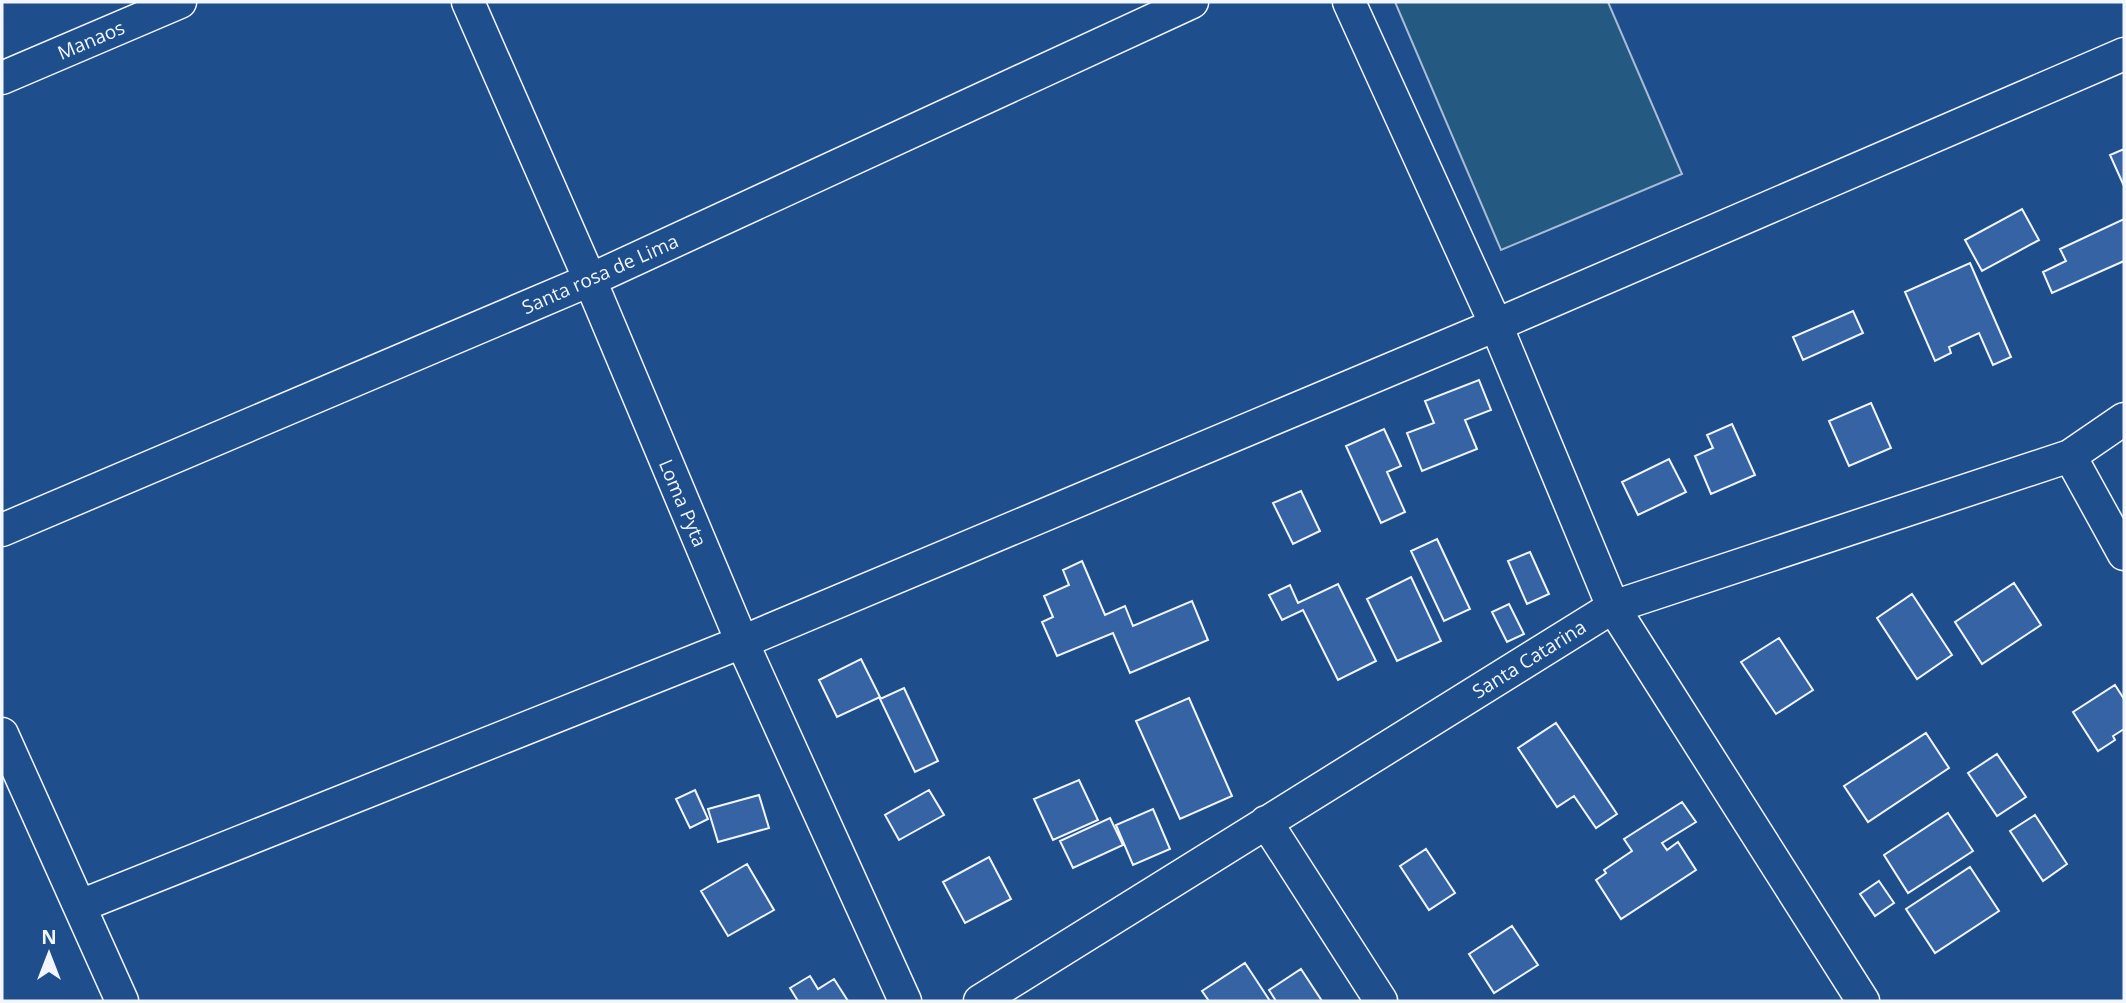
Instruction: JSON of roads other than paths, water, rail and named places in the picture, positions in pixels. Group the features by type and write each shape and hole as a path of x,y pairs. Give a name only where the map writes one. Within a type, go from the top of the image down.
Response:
{"street":[{"name":"Manaos","path":"2,78 180,2"},
{"name":"Loma Pyta","path":"468,2 590,280 742,642 905,1001"},
{"name":"Santa rosa de Lima","path":"2,530 590,280 1192,2"},
{"path":"1349,2 1496,325 1613,607 1863,1001"},
{"path":"80,906 742,642 1496,325 2124,54"},
{"name":"Santa Catarina","path":"980,1001 1613,607 2070,456 2124,419"},
{"path":"2070,456 2124,554"},
{"path":"2,734 122,1001"},
{"path":"1266,822 1381,1001"}]}
